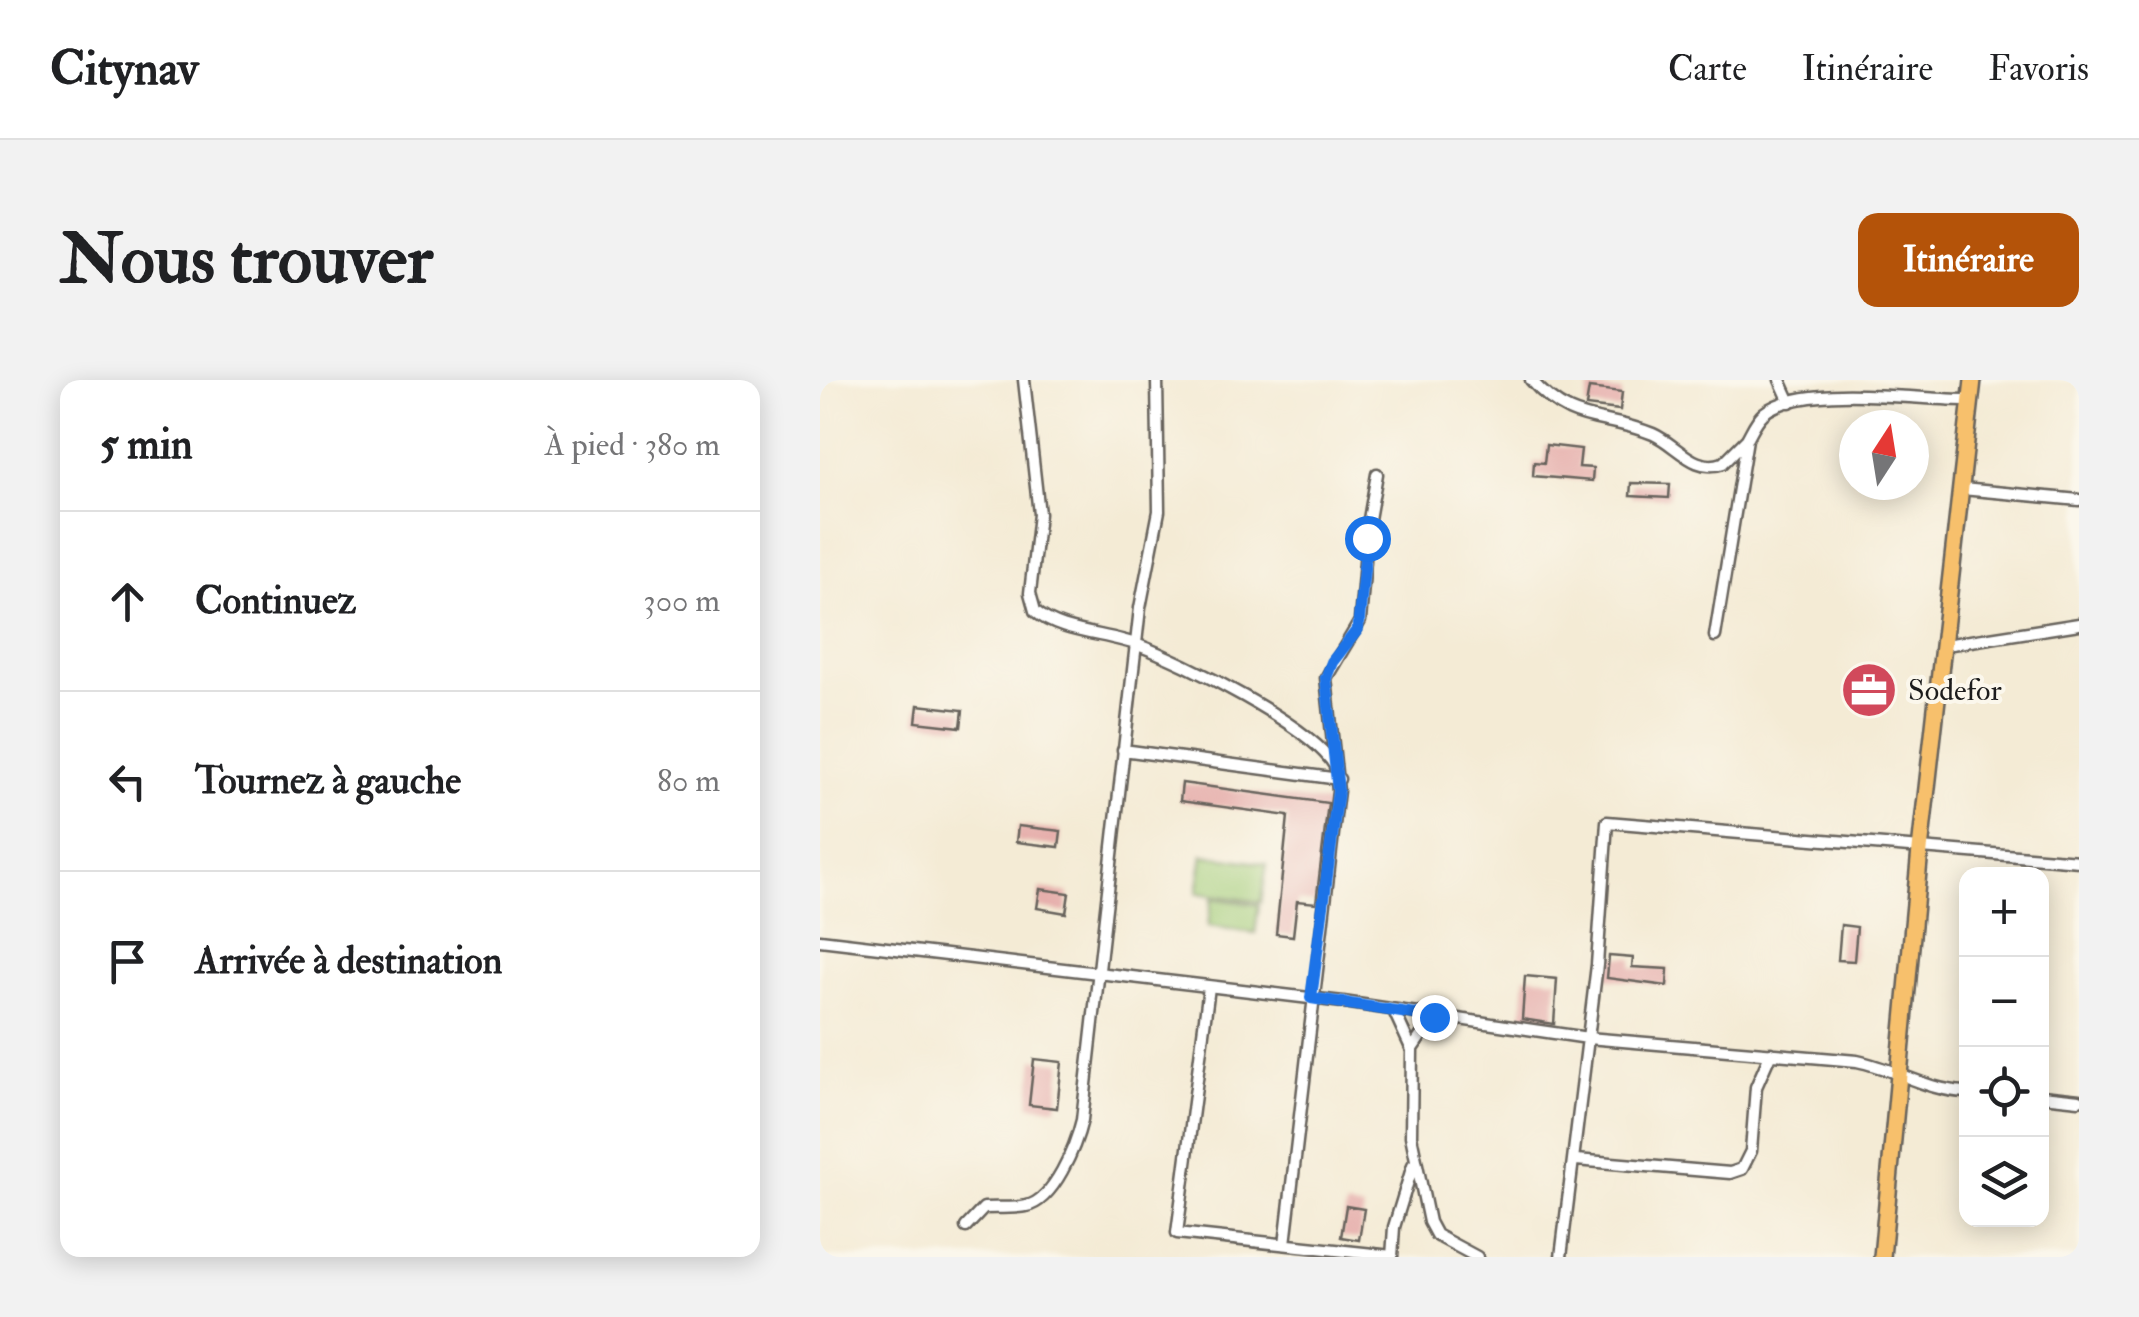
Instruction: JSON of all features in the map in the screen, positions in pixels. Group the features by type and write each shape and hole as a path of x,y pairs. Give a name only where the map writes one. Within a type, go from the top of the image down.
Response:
{"main road":[{"path":"1882,1257 1920,850 1973,380"}],"street":[{"path":"1024,380 1039,514 1031,602 1042,617 1136,644 1292,727 1337,773"},
{"path":"966,1227 984,1208 1027,1206 1038,1201 1074,1144 1082,1120 1136,644 1159,511 1157,380"},
{"path":"1531,380 1584,419 1650,433 1699,463 1723,463 1765,413 1790,402 1879,394 1971,400"},
{"path":"1780,380 1790,402"},
{"path":"1715,636 1747,439"},
{"path":"1285,1244 1337,773 1326,678 1360,622 1368,525 1378,474"},
{"path":"1962,489 2079,500"},
{"path":"1945,645 2079,624"},
{"path":"1123,750 1337,773"},
{"path":"1561,1257 1576,1160 1607,822 2079,861"},
{"path":"820,940 1311,998 1588,1038 1857,1060 1892,1070 1900,1078 1959,1091"},
{"path":"1209,987 1176,1233 1392,1256 1394,1227 1414,1160"},
{"path":"1394,1011 1412,1050 1414,1160 1424,1210 1436,1236 1477,1257"},
{"path":"1412,1050 1434,1017"},
{"path":"1576,1160 1730,1173 1742,1169 1751,1151 1756,1087 1771,1053"},
{"path":"2049,1097 2079,1100"}],"green space":[{"path":"1203,855 1267,864 1261,902 1197,893"},
{"path":"1212,898 1259,905 1255,933 1208,926"}],"building":[{"path":"1589,388 1622,392 1620,410 1586,406"},
{"path":"1546,445 1581,449 1579,467 1593,468 1592,481 1533,476 1534,462 1544,463"},
{"path":"1631,483 1670,484 1669,498 1630,496"},
{"path":"918,705 963,710 961,727 916,722"},
{"path":"1182,783 1328,803 1316,903 1297,901 1293,936 1276,934 1288,816 1180,801"},
{"path":"1018,826 1061,831 1059,847 1016,842"},
{"path":"1040,889 1069,893 1066,913 1037,908"},
{"path":"1841,925 1857,927 1854,961 1838,960"},
{"path":"1609,956 1633,958 1632,967 1668,969 1667,986 1607,978"},
{"path":"1525,976 1557,979 1554,1024 1522,1019"},
{"path":"1034,1059 1062,1062 1057,1108 1029,1105"},
{"path":"1346,1206 1364,1209 1359,1240 1341,1237"}],"place":[{"name":"Sodefor","path":"1869,690"}],"route":[{"path":"1367,538 1358,629 1332,662 1326,678 1339,776 1311,998 1434,1017"}]}
